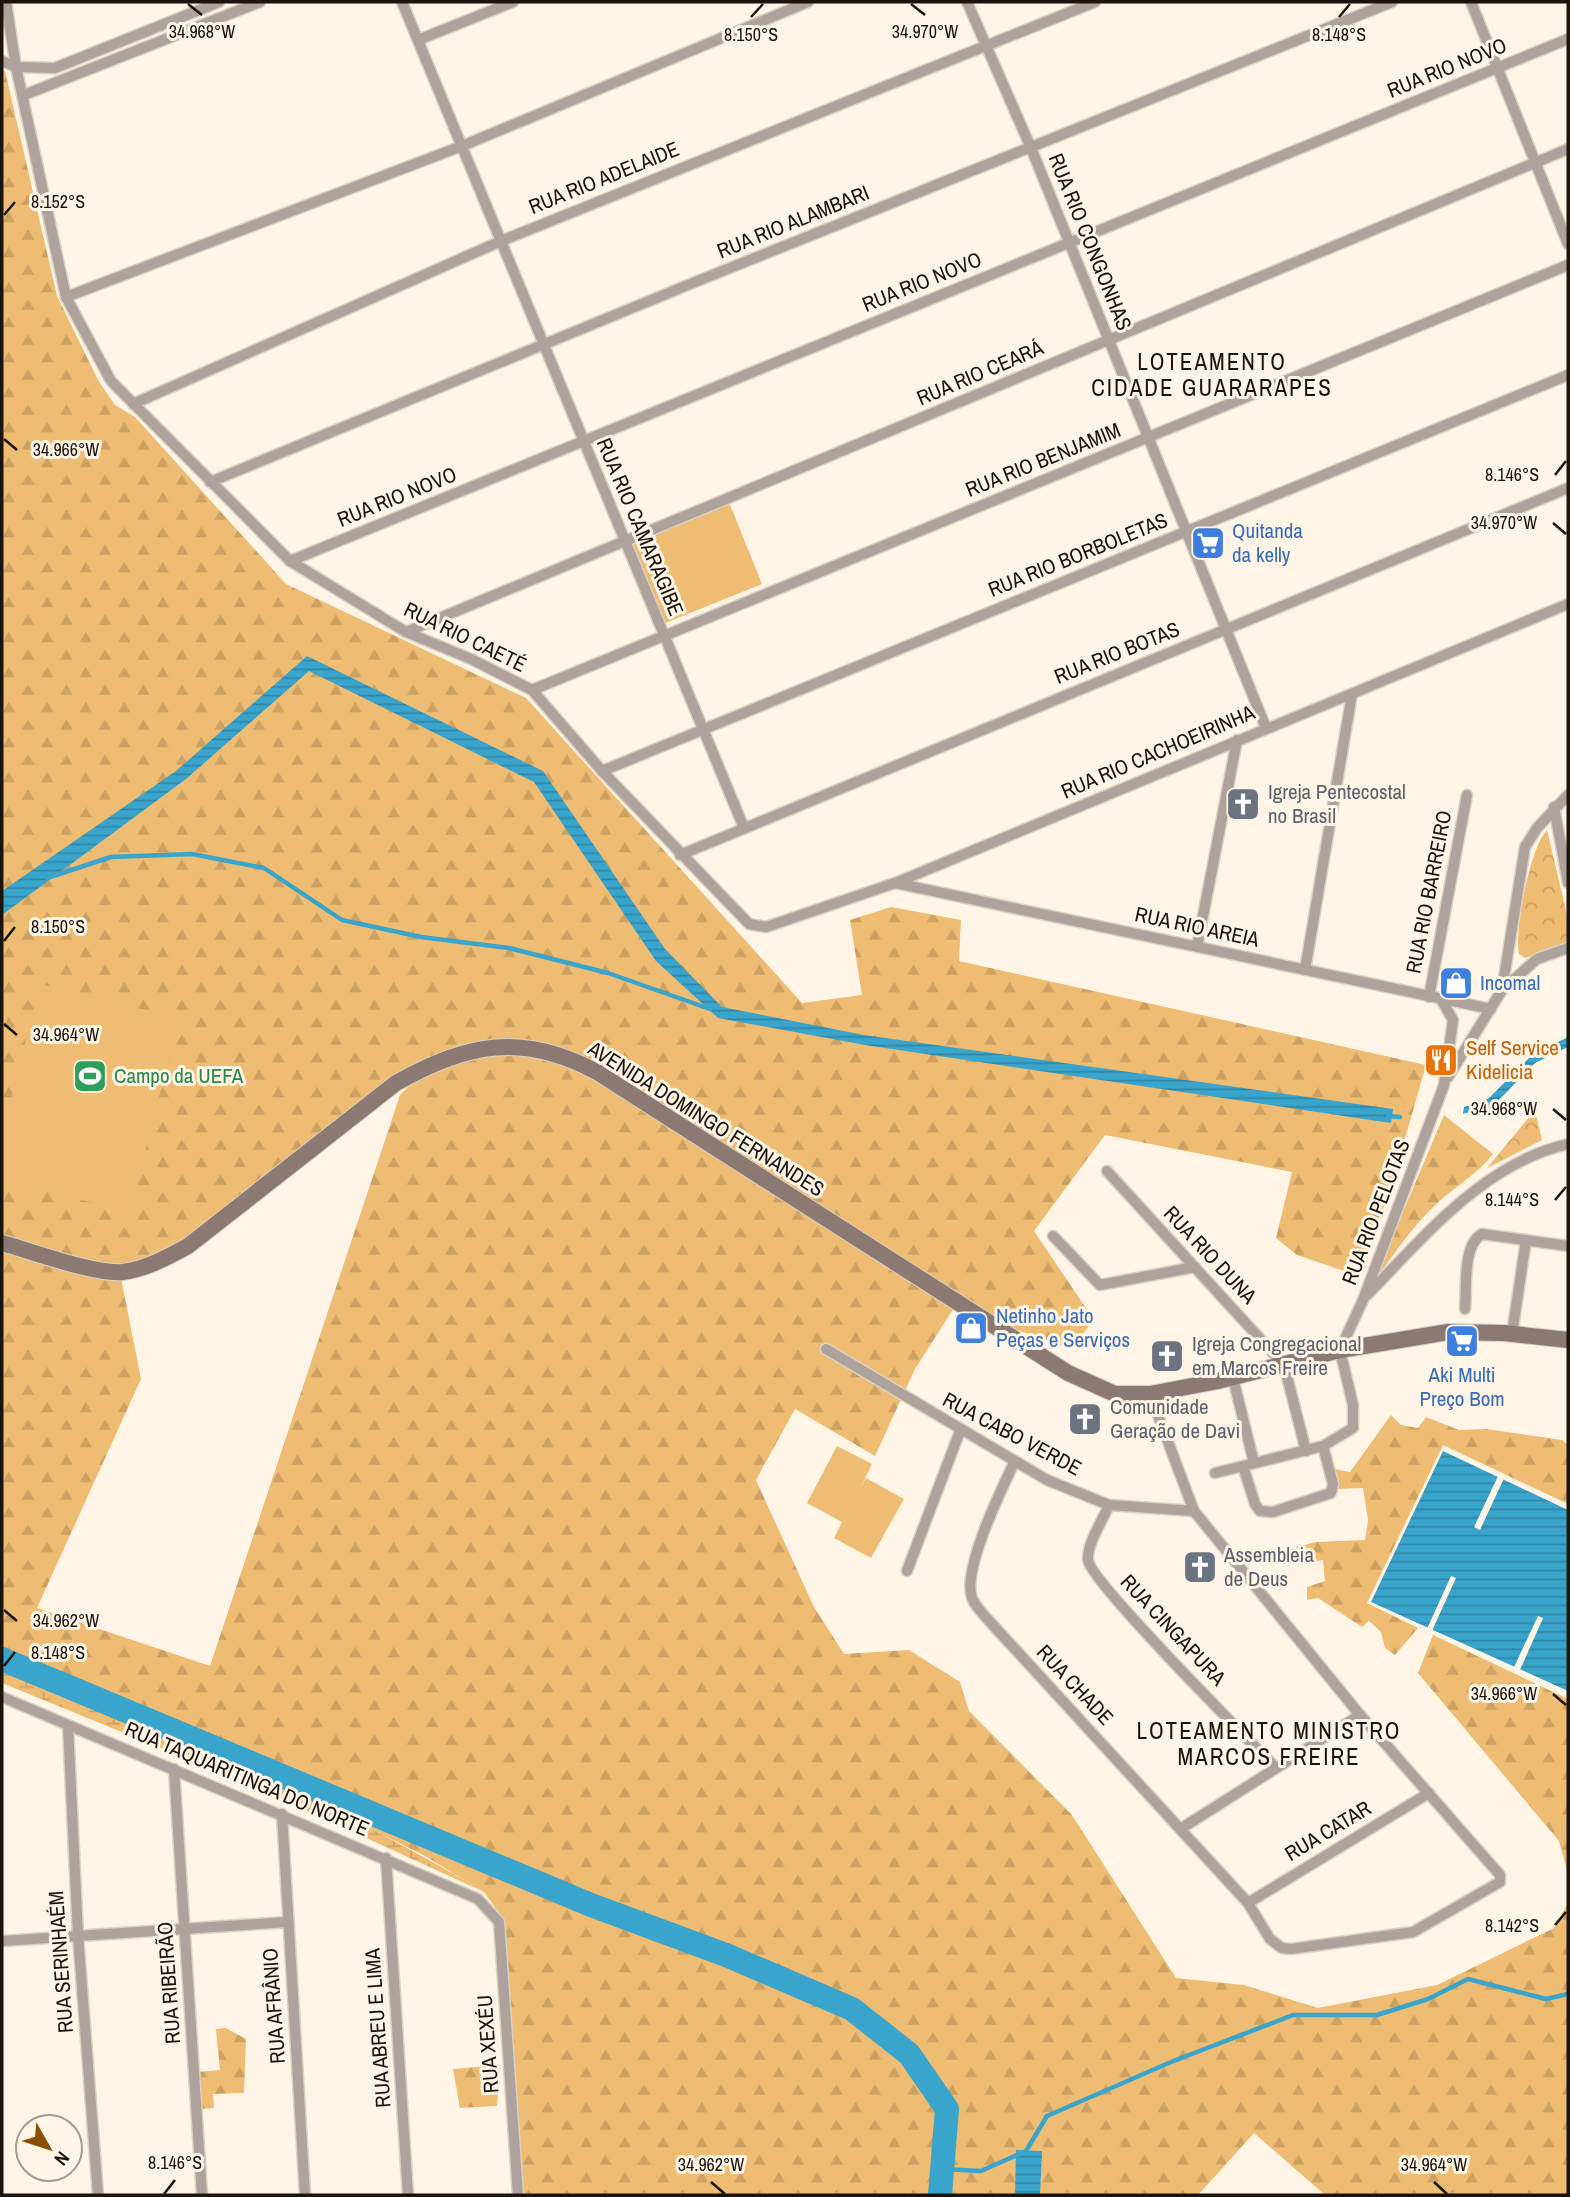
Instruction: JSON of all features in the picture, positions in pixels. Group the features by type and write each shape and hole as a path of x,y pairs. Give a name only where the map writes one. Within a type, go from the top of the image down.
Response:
{"main road":[{"name":"AVENIDA DOMINGO FERNANDES","path":"2,1243 110,1272 129,1271 149,1264 188,1246 396,1083 434,1061 465,1051 487,1046 523,1047 552,1052 597,1072 1068,1373 1115,1394 1150,1394 1233,1378 1340,1350 1448,1332 1512,1334 1568,1340"}],"street":[{"name":"RUA RIO CAETÉ","path":"6,2 16,67 66,297 111,381 290,561 406,632 471,659 532,690 680,855 749,924 759,927"},
{"path":"2,61 16,67 54,68 219,2"},
{"path":"24,95 260,2"},
{"name":"RUA RIO CAMARAGIBE","path":"402,2 744,828"},
{"path":"418,40 513,2"},
{"path":"66,297 462,146 808,2"},
{"name":"RUA RIO CONGONHAS","path":"967,2 1031,148 1266,728"},
{"name":"RUA RIO ADELAIDE","path":"133,404 501,241 1095,2"},
{"name":"RUA RIO ALAMBARI","path":"209,482 1392,2"},
{"path":"1471,2 1568,244"},
{"name":"RUA RIO NOVO","path":"290,561 1568,39"},
{"path":"2,46 13,50"},
{"name":"RUA RIO CEARÁ","path":"406,632 1568,149"},
{"name":"RUA RIO BENJAMIM","path":"532,690 1568,265"},
{"name":"RUA RIO BORBOLETAS","path":"602,771 1568,375"},
{"name":"RUA RIO BOTAS","path":"680,855 1568,488"},
{"name":"RUA RIO CACHOEIRINHA","path":"759,927 895,883 1568,604"},
{"path":"1305,970 1352,694"},
{"path":"1197,947 1237,740"},
{"name":"RUA RIO BARREIRO","path":"1435,998 1467,795"},
{"name":"RUA RIO PELOTAS","path":"1340,1350 1363,1300 1444,1085 1502,990 1525,847 1554,807 1568,795"},
{"path":"1554,807 1568,883"},
{"name":"RUA RIO AREIA","path":"895,883 1490,1009"},
{"path":"1502,990 1537,959 1568,948"},
{"name":"RUA RIO PELOTAS","path":"1435,998 1453,1020 1444,1085"},
{"path":"1363,1300 1436,1224 1476,1190 1521,1161 1546,1149 1568,1144"},
{"name":"RUA RIO DUNA","path":"1107,1171 1284,1365"},
{"path":"1465,1309 1471,1247 1482,1234 1568,1246"},
{"path":"1053,1236 1100,1285 1195,1267"},
{"path":"1512,1334 1526,1240"},
{"name":"RUA CABO VERDE","path":"826,1349 1014,1462 1110,1505 1194,1511"},
{"path":"1215,1473 1323,1446 1351,1432 1355,1421 1340,1350"},
{"path":"1284,1365 1306,1451"},
{"path":"1233,1378 1257,1507 1267,1513 1273,1512 1331,1493 1333,1484 1323,1446"},
{"path":"1150,1394 1194,1511 1360,1715 1429,1793"},
{"path":"907,1571 960,1431"},
{"name":"RUA CHADE","path":"1014,1462 975,1563 970,1586 972,1598 992,1624 1248,1903 1270,1939 1282,1948 1291,1949 1413,1932 1502,1879 1429,1793"},
{"name":"RUA CINGAPURA","path":"1110,1505 1090,1550 1091,1568 1116,1600 1275,1767"},
{"name":"RUA TAQUARITINGA DO NORTE","path":"2,1697 478,1899"},
{"path":"1182,1828 1360,1715"},
{"name":"RUA SERINHAÉM","path":"68,1726 78,1936 98,2195"},
{"name":"RUA RIBEIRÃO","path":"174,1769 202,2195"},
{"name":"RUA CATAR","path":"1248,1903 1429,1793"},
{"name":"RUA AFRÂNIO","path":"282,1814 305,2195"},
{"name":"RUA ABREU E LIMA","path":"386,1858 408,2195"},
{"name":"RUA XEXÉU","path":"478,1899 499,1922 519,2195"},
{"path":"2,1941 288,1922"}],"green space":[{"path":"2,70 5,71 57,296 98,380 115,405 135,417 286,584 526,698 802,1003 862,995 850,920 891,907 961,920 959,961 1426,1065 1390,1191 1356,1275 1297,1255 1276,1238 1292,1172 1105,1135 1034,1231 1094,1320 1071,1349 978,1316 957,1303 915,1369 875,1456 795,1409 756,1480 814,1607 844,1654 909,1650 960,1682 969,1711 1072,1815 1176,1978 1244,1985 1318,2008 1437,1985 1554,1928 1568,1903 1568,2195 1325,2195 1254,2133 1200,2193 1193,2195 522,2195 503,1918 484,1892 425,1856 185,1735 2,1659","holes":["431,1064 400,1095 210,1666 37,1608 141,1379 120,1273 188,1246"]},
{"path":"729,502 762,584 663,624 630,541"},
{"path":"1547,830 1568,919 1568,946 1525,958 1519,954 1518,943 1521,909 1529,871"},
{"name":"Campo da UEFA","path":"40,984 179,1018 130,1212 2,1180 2,1134"},
{"path":"1535,1110 1542,1140 1487,1168"},
{"path":"1444,1115 1493,1154 1423,1217 1373,1283"},
{"path":"1391,1415 1401,1425 1418,1428 1426,1417 1459,1430 1486,1429 1562,1440 1568,1445 1568,1504 1443,1445 1367,1603 1418,1628 1395,1655 1385,1648 1381,1632 1369,1621 1362,1627 1318,1598 1307,1600 1307,1587 1325,1581 1323,1560 1307,1563 1298,1559 1296,1547 1316,1542 1365,1540 1368,1520 1363,1488 1338,1489 1334,1469 1350,1472"},
{"path":"837,1446 872,1464 860,1489 866,1478 904,1499 871,1558 834,1538 842,1522 807,1503"},
{"path":"1433,1635 1568,1699 1568,1874 1559,1841 1418,1673"},
{"path":"2,1667 248,1770 308,1798 368,1827 484,1892 251,1785 2,1683"},
{"path":"226,2028 246,2039 244,2093 213,2094 214,2108 199,2109 197,2072 220,2070 216,2029"},
{"path":"500,2065 497,2106 460,2108 453,2069"}],"water":[{"path":"307,656 543,771 665,949 722,1007 864,1035 1393,1109 1391,1123 865,1045 718,1018 656,961 534,782 309,671 186,779 2,915 2,891 176,771"},
{"path":"1568,1037 1568,1047 1535,1063 1494,1105 1463,1114 1464,1107 1488,1099 1532,1055"},
{"path":"1443,1451 1568,1510 1568,1691 1371,1602"},
{"path":"1016,2150 1042,2151 1040,2195 1015,2195"}],"pier":[{"path":"1499,1474 1505,1476 1480,1530 1474,1527"},
{"path":"1451,1576 1456,1578 1431,1633 1426,1631"},
{"path":"1538,1616 1543,1618 1520,1670 1514,1667"}],"waterway":[{"path":"47,878 111,857 192,854 264,868 342,920 421,937 509,948 608,973 710,1009"},
{"path":"1388,1116 1400,1117"},
{"path":"2,1659 591,1905 726,1955 852,2009 909,2054 947,2109 940,2195"},
{"path":"942,2169 981,2171 1026,2151 1047,2116 1171,2062 1293,2015 1377,2015 1428,1999 1468,1979 1546,1999 1568,1994"}],"place":[{"name":"Quitanda da kelly","path":"1208,543"},
{"name":"Igreja Pentecostal no Brasil","path":"1243,804"},
{"name":"Incomal","path":"1456,983"},
{"name":"Self Service Kidelicia","path":"1441,1060"},
{"name":"Campo da UEFA","path":"90,1076"},
{"name":"Netinho Jato Peças e Serviços","path":"971,1328"},
{"name":"Aki Multi Preço Bom","path":"1462,1341"},
{"name":"Igreja Congregacional em Marcos Freire","path":"1167,1356"},
{"name":"Comunidade Geração de Davi","path":"1085,1419"},
{"name":"Assembleia de Deus","path":"1200,1567"}],"district":[{"name":"LOTEAMENTO CIDADE GUARARAPES","path":"1212,375"},
{"name":"LOTEAMENTO MINISTRO MARCOS FREIRE","path":"1269,1744"}]}
